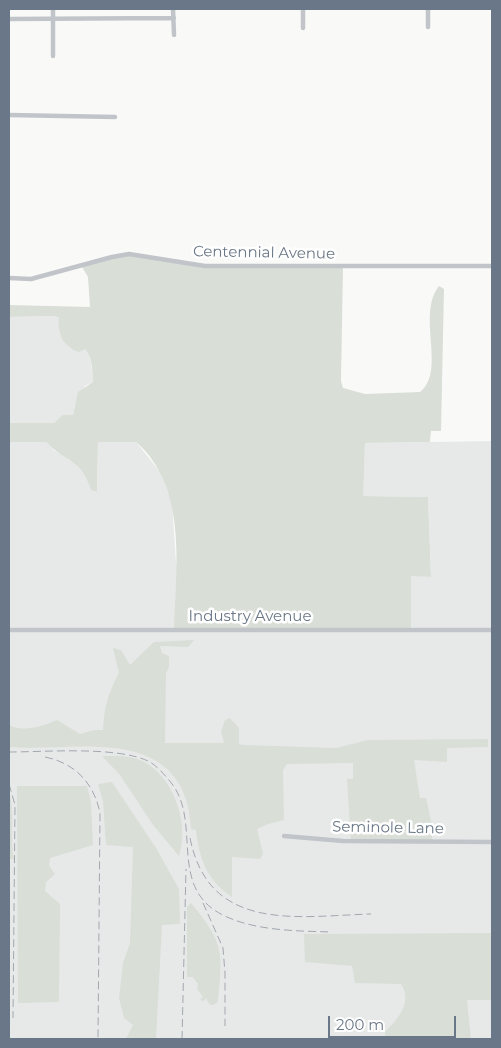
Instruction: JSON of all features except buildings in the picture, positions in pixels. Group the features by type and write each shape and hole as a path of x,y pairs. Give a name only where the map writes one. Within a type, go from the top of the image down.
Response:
{"street":[{"path":"52,9 53,56"},
{"path":"173,9 174,35"},
{"path":"303,9 303,28"},
{"path":"428,9 428,27"},
{"path":"9,19 174,18"},
{"path":"9,115 115,117"},
{"name":"Centennial Avenue","path":"9,278 40,277 97,260 129,254 205,266 492,266"},
{"name":"Industry Avenue","path":"9,630 492,630"},
{"name":"Seminole Lane","path":"284,836 343,841 492,842"}],"shaded area":[{"path":"129,254 193,265 343,267 341,381 343,388 365,394 420,392 428,383 432,357 430,312 433,298 439,286 444,289 441,431 431,431 430,442 365,443 363,496 428,497 431,577 411,576 411,630 174,630 177,555 175,530 171,505 164,482 153,460 136,442 98,442 97,492 91,490 87,479 78,466 46,442 9,442 9,423 54,423 63,415 73,415 78,392 93,382 92,365 88,353 85,349 79,352 73,350 65,343 60,334 59,318 55,316 9,317 9,305 90,307 88,277 81,265"},
{"path":"55,316 59,318 59,332 65,343 71,349 85,349 88,352 93,382 85,386 75,405 73,415 54,423 9,423 9,317"},
{"path":"492,441 492,1039 9,1039 9,442 46,442 55,451 80,466 87,475 91,490 97,492 98,442 136,442 161,473 172,503 176,563 411,629 411,575 431,577 428,497 362,496 365,443"},
{"path":"194,640 188,647 160,646 162,653 169,656 169,667 166,673 165,743 224,743 221,731 225,720 230,718 239,728 239,744 243,745 336,748 368,740 488,739 488,747 447,748 447,762 414,760 420,798 426,798 432,826 432,841 351,841 347,779 353,779 353,763 287,764 283,770 284,820 257,829 263,854 260,859 232,857 232,897 210,876 199,850 196,830 191,829 186,799 174,776 156,761 134,752 110,748 83,746 9,747 9,725 26,729 57,720 80,734 94,730 103,730 107,701 119,673 113,648 121,650 130,665 154,642"},
{"path":"102,756 135,758 152,767 162,776 176,801 180,815 182,843 179,856 153,825 120,775"},
{"path":"112,782 156,848 179,889 180,924 162,925 156,1039 126,1039 133,1025 124,1018 119,998 123,963 130,943 133,847 106,845 103,801 98,784"},
{"path":"17,786 87,786 91,802 93,845 50,858 49,866 55,874 46,882 45,891 60,904 59,1002 18,1003"},
{"path":"9,792 12,809 14,859 9,859"},
{"path":"191,903 210,928 219,948 221,971 218,1002 213,1005 210,1005 206,998 204,1001 200,1000 203,997 197,989 198,984 193,977 187,977 187,907"},
{"path":"492,933 492,1000 467,1000 471,1039 385,1039 385,1032 395,1022 405,1004 404,991 401,984 355,983 352,966 305,962 304,934"}],"railway":[{"path":"9,752 118,753 148,761 168,779 179,796 184,814 190,872 196,889 208,905 239,922 265,928 332,932"},
{"path":"45,757 65,764 82,776 93,792 100,813 98,1039"},
{"path":"9,784 15,805 13,1018"},
{"path":"190,838 200,869 216,891 237,905 261,913 287,916 371,914"},
{"path":"182,1039 186,869"},
{"path":"203,903 223,948 225,1026"}]}
